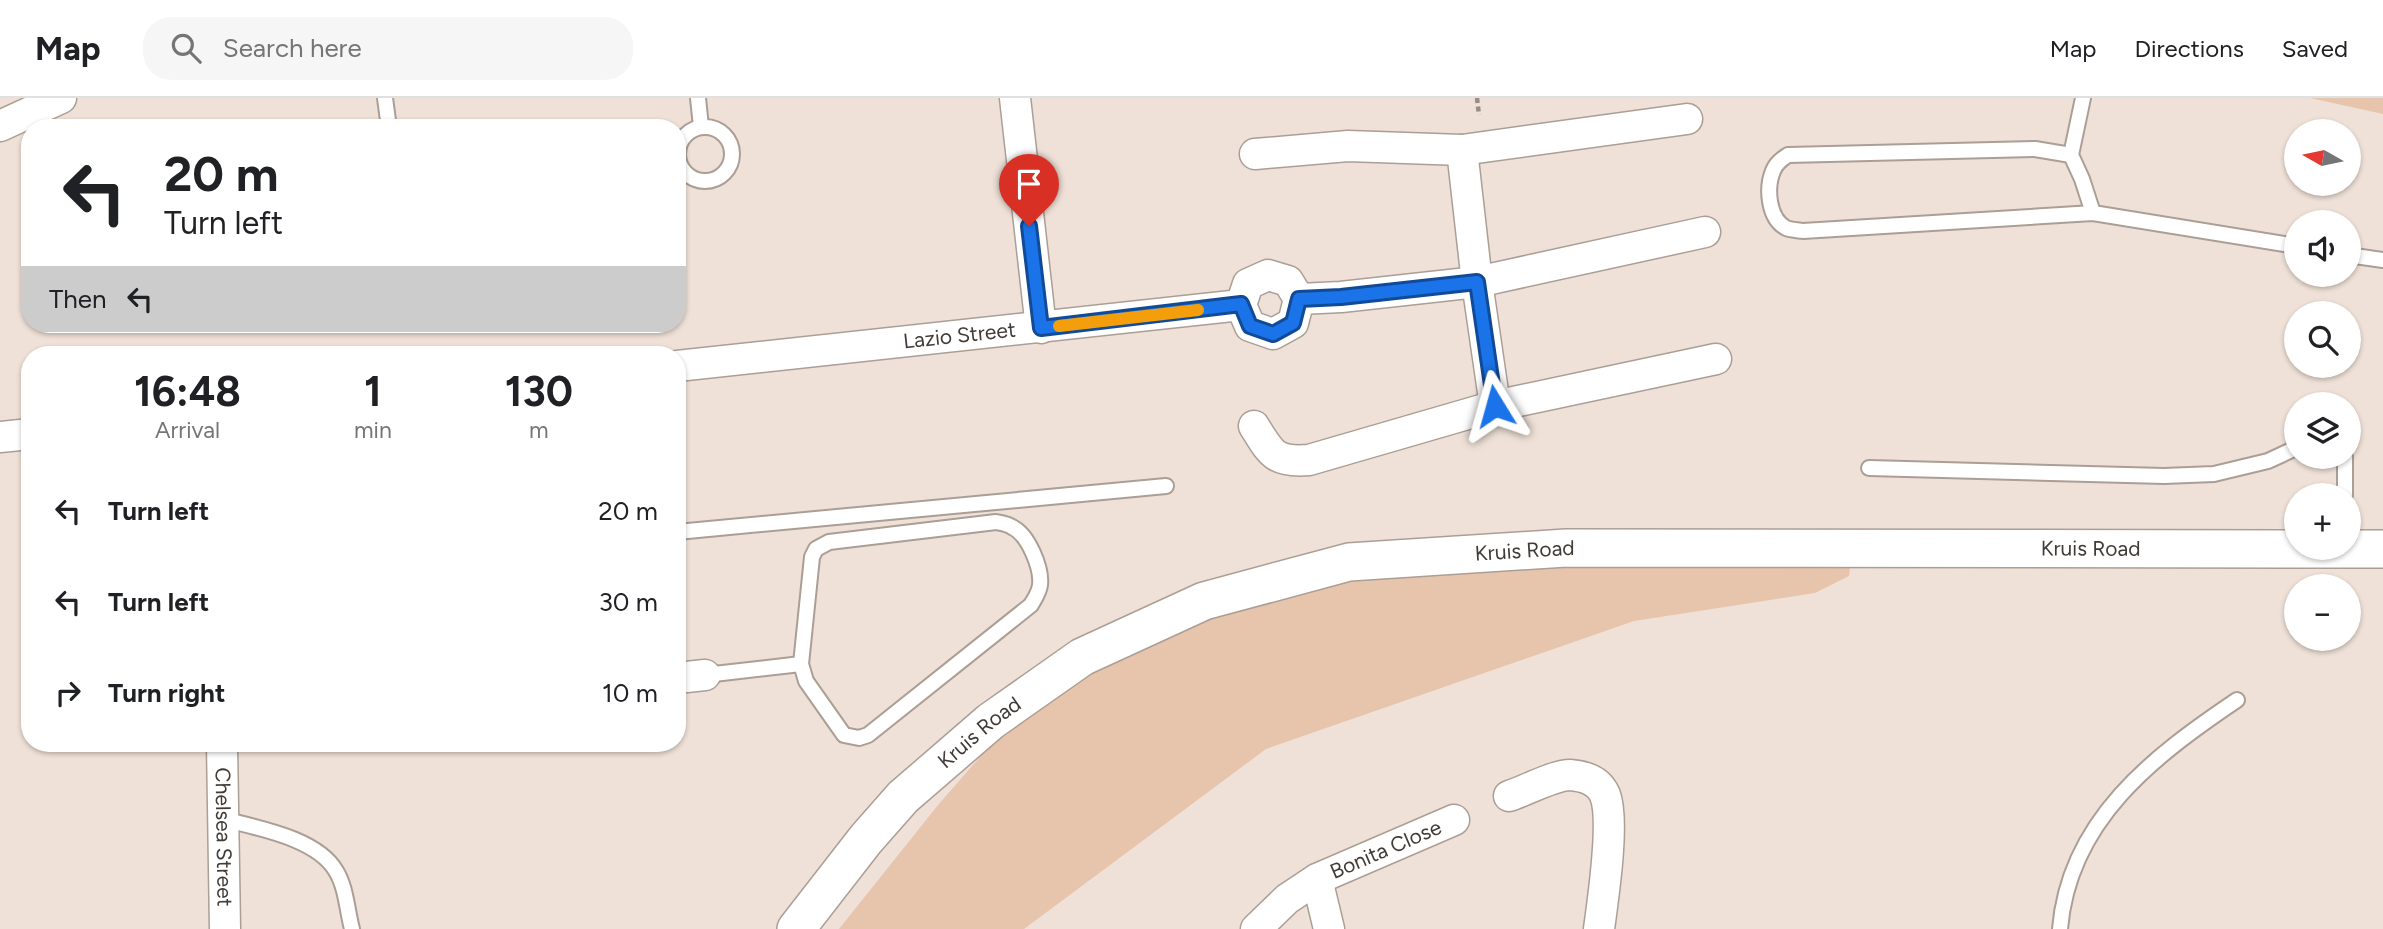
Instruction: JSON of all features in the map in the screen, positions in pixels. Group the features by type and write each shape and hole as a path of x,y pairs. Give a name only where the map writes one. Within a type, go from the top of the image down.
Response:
{"street":[{"path":"0,126 61,98"},
{"path":"1015,98 1041,328"},
{"path":"1255,154 1348,146 1462,150 1688,119"},
{"path":"1462,150 1495,406"},
{"path":"1299,299 1477,282 1704,232"},
{"path":"1268,275 1288,281 1299,299 1293,323 1273,334 1250,326 1241,304 1248,284 1268,275"},
{"name":"Lazio Street","path":"686,365 1241,304"},
{"path":"1254,426 1272,455 1283,460 1309,460 1495,406 1716,359"},
{"path":"0,438 21,435"},
{"name":"Kruis Road","path":"796,929 902,797 991,721 1082,657 1204,601 1349,562 1566,548 2284,548"},
{"name":"Kruis Road","path":"2361,548 2383,549"},
{"name":"Chelsea Street","path":"222,752 225,929"},
{"path":"1509,796 1567,775 1585,777 1597,784 1604,794 1609,811 1599,929"},
{"name":"Bonita Close","path":"1256,929 1287,899 1317,879 1454,820"},
{"name":"Bonita Close","path":"1317,879 1329,929"}],"lane":[{"path":"385,98 388,119"},
{"path":"698,98 701,127"},
{"path":"2083,98 2071,155 2082,178 2093,213"},
{"path":"2071,155 2035,149 1788,155 1778,162 1772,172 1769,191 1771,207 1776,219 1787,229 1803,231 2093,213 2284,244"},
{"path":"2361,257 2383,260"},
{"path":"1869,468 2164,476 2214,474 2268,461 2284,454"},
{"path":"686,531 1166,486"},
{"path":"996,522 1013,527 1028,540 1040,574 1040,585 1031,605 868,735 859,738 844,735 806,681 802,664 812,557 822,544 996,522"},
{"path":"691,676 802,664"},
{"path":"2060,929 2070,880 2088,838 2111,804 2143,770 2179,740 2237,700"},
{"path":"223,819 296,839 328,860 340,878 352,929"}],"path":[{"path":"1477,98 1478,108"}],"shaded area":[{"path":"2310,98 2383,98 2383,114"},
{"path":"1504,566 1850,566 1849,576 1815,593 1634,621 1266,749 1024,929 839,929 938,805 993,742 1098,668 1191,625 1239,608 1330,585 1397,574"}],"slow traffic":[{"path":"1059,326 1198,310"}],"route":[{"path":"1029,226 1041,328 1241,304 1250,326 1273,334 1293,323 1299,299 1477,282 1495,406"}]}
